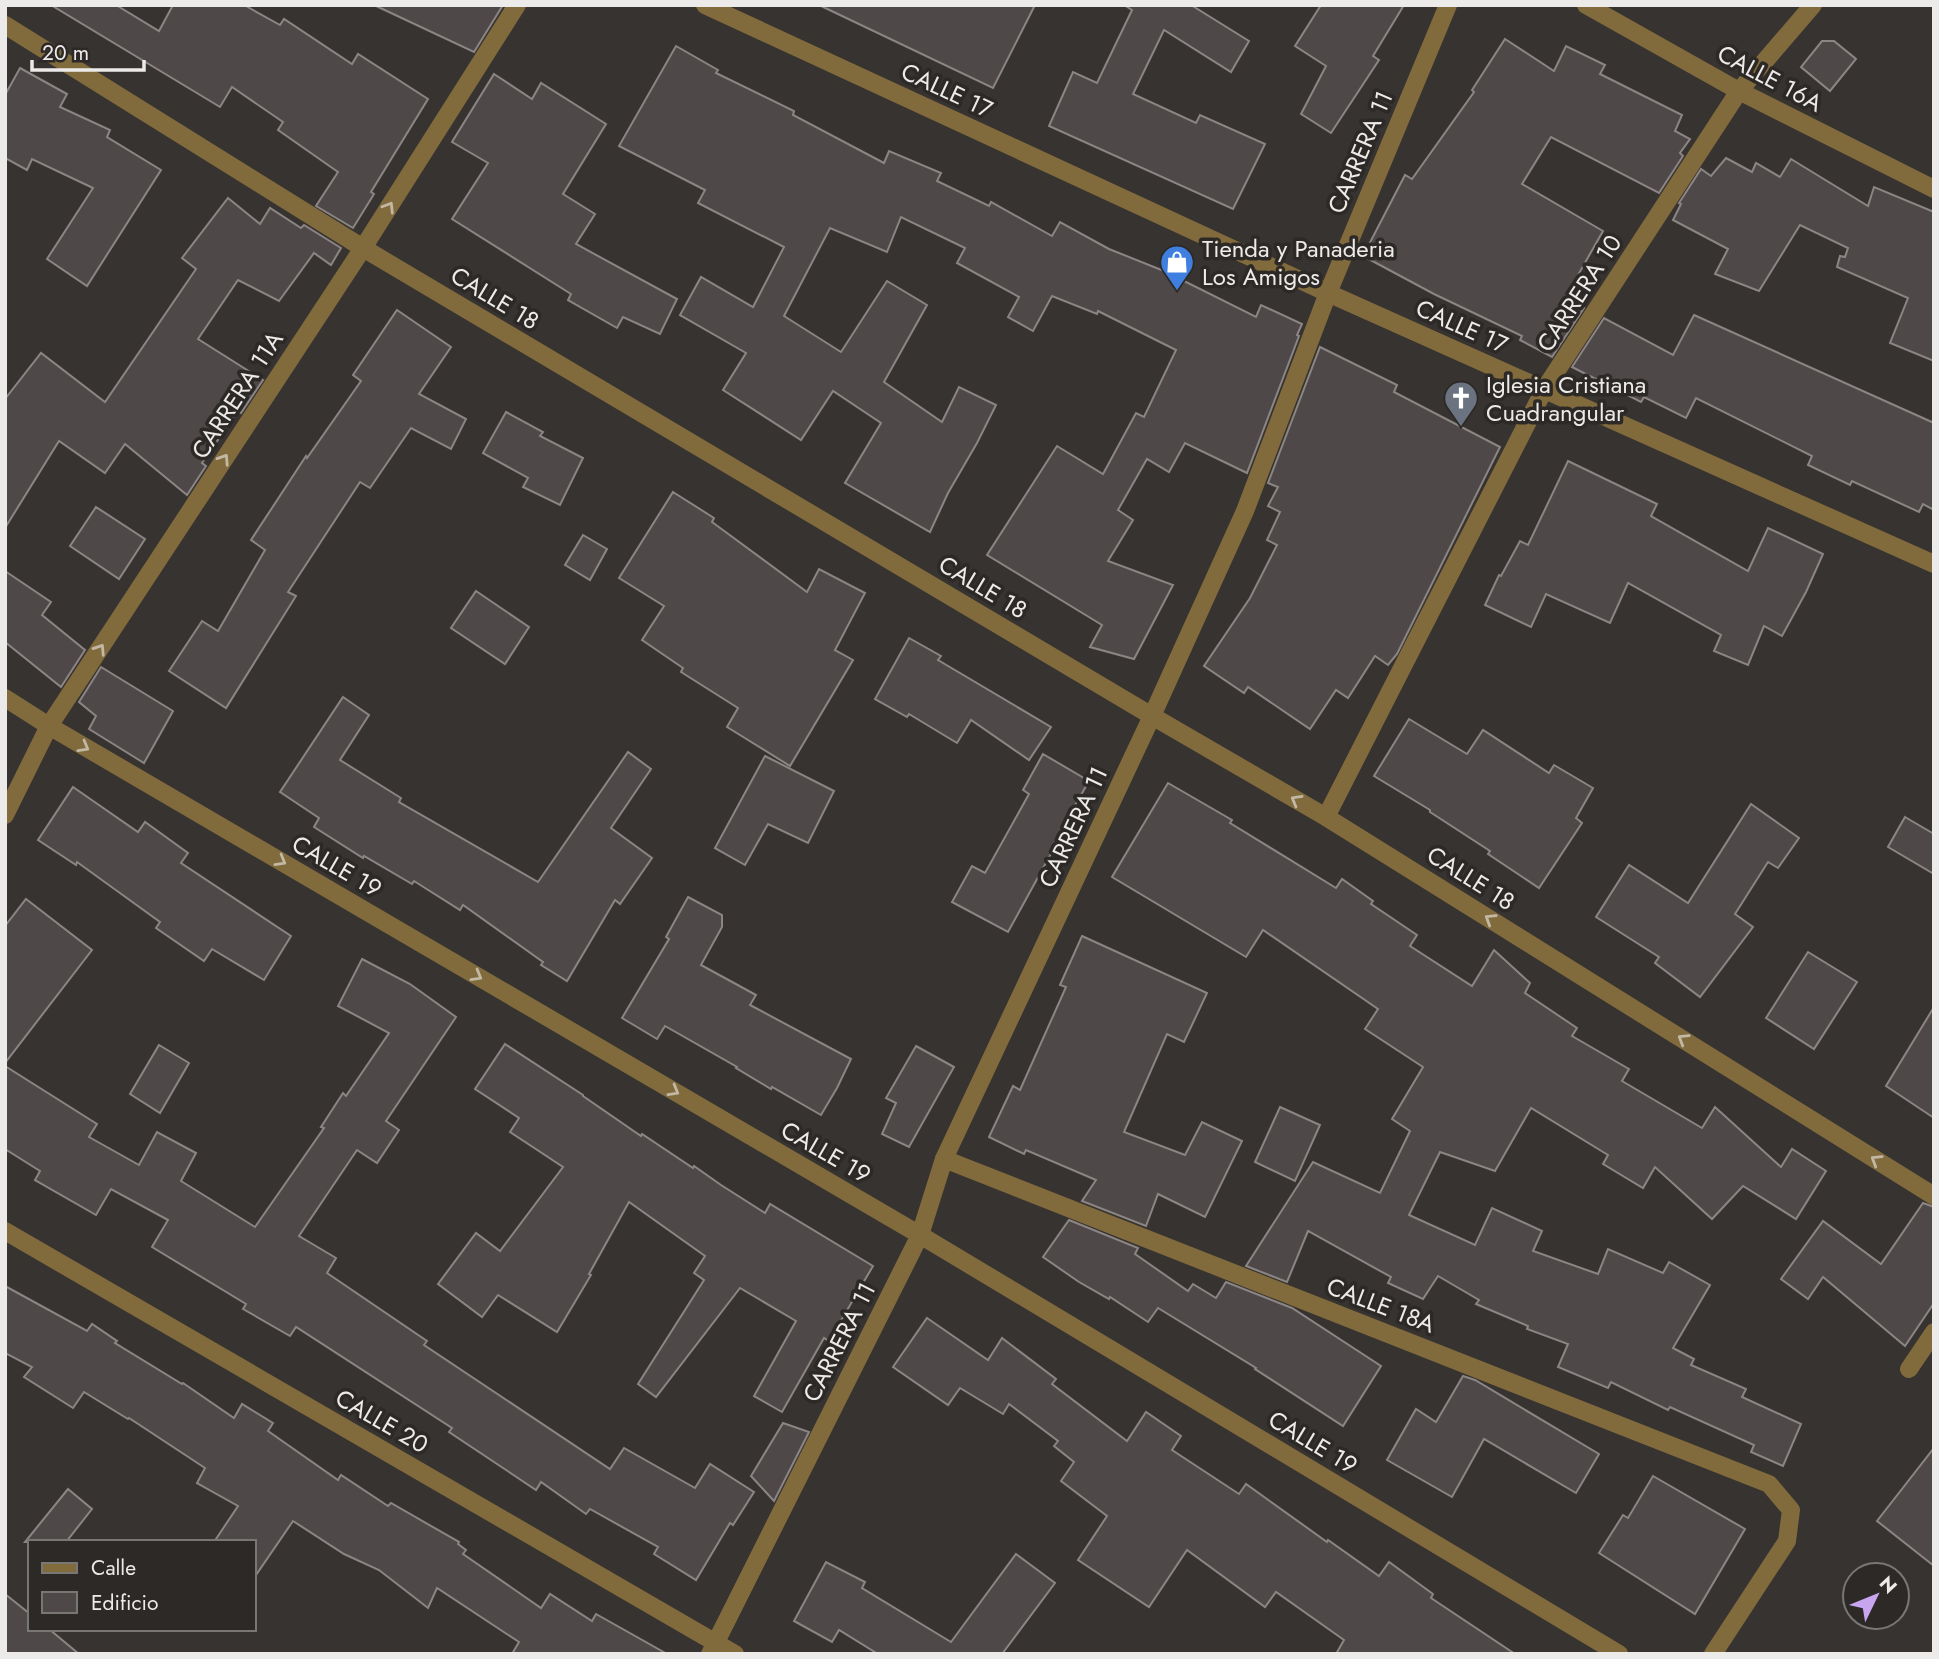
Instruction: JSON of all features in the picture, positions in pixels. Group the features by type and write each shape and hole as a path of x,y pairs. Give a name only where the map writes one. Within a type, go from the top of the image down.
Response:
{"street":[{"name":"CARRERA 11A","path":"5,815 49,726 363,248 517,5"},
{"name":"CALLE 17","path":"705,5 1328,293 1934,564"},
{"name":"CARRERA 11","path":"713,1649 920,1235 944,1159 1245,511 1328,293 1448,5"},
{"name":"CALLE 16A","path":"1586,5 1739,91 1934,189"},
{"name":"CARRERA 10","path":"1326,817 1545,390 1739,91 1813,5"},
{"name":"CALLE 18","path":"5,25 363,248 1326,817 1934,1196"},
{"name":"CALLE 19","path":"5,698 920,1235 1619,1654"},
{"name":"CALLE 18A","path":"944,1159 1769,1484 1791,1510 1787,1541 1713,1654"},
{"name":"CALLE 20","path":"5,1231 713,1649 735,1654"},
{"path":"1909,1369 1934,1332"}],"building":[{"path":"51,5 116,5 159,31 173,5 244,5 280,25 284,19 352,64 358,54 428,99 371,192 374,194 353,228 316,206 338,172 278,130 283,122 232,87 220,107"},
{"path":"374,5 503,5 474,52"},
{"path":"819,5 1035,5 993,88"},
{"path":"1124,5 1191,5 1249,41 1231,72 1164,30 1133,94 1196,123 1200,115 1265,144 1233,209 1049,126 1073,72 1097,83 1132,10"},
{"path":"1321,5 1404,5 1373,56 1379,60 1331,133 1301,114 1326,66 1295,46"},
{"path":"1505,39 1554,71 1566,46 1605,65 1600,74 1682,115 1675,131 1690,139 1680,153 1683,156 1659,193 1551,137 1522,184 1603,231 1565,298 1584,308 1552,357 1520,340 1522,336 1363,256 1405,175 1412,179 1474,92 1472,90"},
{"path":"1822,41 1834,41 1856,59 1830,91 1801,67"},
{"path":"676,46 718,70 716,73 794,111 793,115 884,163 889,151 941,173 937,181 989,206 991,202 1052,236 1060,222 1109,249 1164,271 1256,317 1261,305 1302,324 1247,473 1185,443 1169,472 1147,459 1118,510 1133,520 1108,561 1173,585 1134,659 1090,647 1102,625 987,555 1057,446 1103,474 1136,413 1144,417 1176,350 1098,311 1097,314 1052,296 1033,331 1008,317 1019,297 957,263 965,248 901,217 887,252 830,228 784,316 841,352 887,281 927,305 884,382 942,422 959,387 996,405 930,532 845,483 881,423 833,391 801,440 723,390 746,353 680,315 701,277 753,307 784,247 698,203 705,190 619,146"},
{"path":"20,68 67,94 60,107 110,130 107,137 161,170 87,286 47,259 93,188 32,159 27,170 5,158 5,95"},
{"path":"494,74 532,99 541,83 606,124 563,194 595,214 576,244 677,299 660,334 623,317 617,328 568,300 571,294 452,219 488,163 452,142"},
{"path":"1726,158 1752,172 1756,163 1780,177 1791,159 1868,206 1874,187 1934,212 1934,361 1890,343 1908,298 1837,267 1840,256 1845,257 1848,248 1800,225 1759,291 1715,274 1728,249 1673,220 1681,204 1679,203 1701,169 1711,176"},
{"path":"228,198 260,224 270,208 301,228 304,225 341,248 331,265 314,253 279,301 238,280 198,339 263,380 202,463 206,466 187,495 125,444 105,473 59,441 5,528 5,399 41,353 105,402 196,269 182,258"},
{"path":"397,310 451,347 419,394 466,419 451,449 411,428 370,488 360,482 288,592 296,596 226,708 169,671 202,621 218,631 265,550 251,540 306,456 307,458 361,381 353,375"},
{"path":"1694,315 1934,423 1934,510 1923,504 1919,512 1852,481 1850,485 1808,465 1812,456 1696,398 1686,418 1644,397 1641,402 1572,367 1604,318 1673,355"},
{"path":"1320,347 1397,385 1394,392 1500,447 1397,654 1388,665 1375,656 1348,698 1336,690 1310,729 1248,687 1244,693 1204,666 1250,598 1277,545 1267,540 1280,512 1268,506 1278,487 1268,483"},
{"path":"506,412 543,432 540,436 583,458 560,505 523,487 528,478 483,453"},
{"path":"1568,461 1657,504 1651,516 1748,571 1768,528 1823,554 1782,636 1764,626 1748,665 1714,651 1721,635 1628,583 1610,623 1546,594 1531,627 1485,605 1499,575 1501,576 1520,541 1528,545"},
{"path":"673,492 714,518 712,522 807,592 819,569 865,593 835,650 853,660 790,766 727,727 738,708 681,672 683,668 642,640 664,606 619,578"},
{"path":"96,507 145,539 119,579 70,546"},
{"path":"583,535 607,549 590,580 565,565"},
{"path":"5,571 51,602 42,615 85,650 61,687 5,642"},
{"path":"476,591 529,627 505,664 451,628"},
{"path":"909,638 941,656 938,660 1051,727 1029,760 971,720 957,743 909,714 907,717 875,699"},
{"path":"101,667 173,711 144,763 89,729 96,716 79,702"},
{"path":"343,697 369,715 340,760 401,798 399,802 538,882 628,752 651,769 611,828 652,858 620,904 615,900 567,981 541,965 543,962 463,905 460,910 414,881 412,884 364,856 363,858 314,827 319,818 280,792"},
{"path":"1409,719 1467,754 1483,730 1549,773 1554,765 1593,788 1576,818 1582,823 1539,888 1430,810 1374,776"},
{"path":"1043,754 1089,781 1008,932 952,902 972,866 985,873 1029,794 1023,790"},
{"path":"765,756 834,791 808,843 768,824 745,865 715,848"},
{"path":"1168,783 1232,820 1230,823 1336,888 1342,879 1373,901 1371,904 1417,935 1410,946 1472,986 1494,950 1530,983 1525,993 1577,1028 1572,1036 1629,1069 1622,1081 1702,1128 1715,1107 1781,1167 1792,1149 1826,1171 1796,1219 1743,1186 1712,1219 1655,1167 1643,1188 1603,1164 1608,1155 1531,1108 1495,1171 1440,1152 1409,1215 1475,1245 1492,1208 1542,1231 1533,1251 1598,1274 1608,1249 1663,1273 1669,1262 1710,1285 1673,1348 1694,1359 1691,1365 1746,1389 1742,1397 1801,1424 1783,1466 1751,1452 1754,1445 1670,1407 1668,1410 1611,1382 1608,1388 1558,1367 1568,1344 1527,1329 1528,1326 1476,1304 1479,1300 1438,1276 1423,1299 1388,1283 1391,1277 1308,1231 1287,1282 1246,1266 1313,1162 1380,1193 1410,1131 1392,1119 1423,1067 1365,1029 1378,1009 1263,930 1246,957 1112,877"},
{"path":"73,787 138,832 145,822 188,853 181,863 291,936 264,980 212,949 204,961 156,928 160,922 77,862 76,865 38,840"},
{"path":"1751,804 1799,838 1778,868 1768,862 1735,914 1753,927 1700,997 1655,963 1659,957 1596,917 1629,865 1688,903"},
{"path":"1905,817 1934,834 1934,874 1888,847"},
{"path":"688,897 722,915 722,927 701,965 756,995 750,1005 851,1059 821,1115 772,1087 771,1089 665,1026 657,1039 622,1018 669,939 666,937"},
{"path":"26,899 92,950 5,1063 5,926"},
{"path":"1082,936 1207,993 1184,1042 1167,1034 1124,1132 1185,1155 1202,1122 1242,1141 1205,1217 1158,1194 1146,1226 1082,1201 1096,1180 1026,1150 1024,1154 989,1137 1013,1086 1020,1090 1066,987 1060,985"},
{"path":"1808,952 1857,982 1814,1049 1766,1018"},
{"path":"362,959 410,984 456,1017 386,1121 399,1130 377,1163 357,1150 299,1236 336,1258 327,1273 427,1341 424,1345 610,1469 624,1448 695,1488 710,1464 754,1492 733,1525 730,1523 696,1580 654,1554 658,1547 590,1509 586,1514 541,1482 536,1490 449,1432 452,1428 296,1327 290,1336 243,1309 246,1304 152,1247 168,1220 111,1189 96,1215 35,1180 40,1171 5,1149 5,1066 97,1124 89,1137 139,1165 157,1132 196,1153 181,1181 255,1227 324,1128 321,1127 343,1093 346,1096 389,1033 338,1006"},
{"path":"1934,1007 1934,1118 1886,1086"},
{"path":"505,1044 641,1136 642,1134 693,1168 694,1166 765,1213 770,1204 873,1266 829,1341 824,1338 782,1412 754,1396 796,1321 740,1288 656,1397 638,1384 704,1280 694,1273 705,1256 629,1202 589,1274 591,1275 557,1332 498,1295 482,1317 438,1284 476,1233 500,1251 563,1167 510,1132 519,1118 475,1089"},
{"path":"159,1045 189,1063 160,1113 130,1094"},
{"path":"916,1046 954,1067 909,1147 882,1134 896,1103 886,1098"},
{"path":"1280,1107 1320,1125 1295,1181 1255,1162"},
{"path":"1923,1203 1934,1207 1934,1303 1905,1346 1823,1277 1808,1299 1781,1279 1823,1221 1881,1264"},
{"path":"1069,1220 1138,1248 1135,1254 1188,1291 1193,1284 1216,1298 1226,1282 1292,1308 1381,1366 1343,1426 1256,1368 1158,1308 1148,1322 1110,1297 1109,1299 1079,1282 1043,1257"},
{"path":"5,1286 87,1331 92,1324 117,1341 115,1343 183,1383 234,1418 242,1404 273,1423 268,1431 338,1480 341,1475 388,1506 391,1503 459,1542 466,1550 463,1554 541,1608 550,1594 592,1621 596,1614 667,1654 512,1654 519,1642 437,1588 428,1608 379,1570 344,1554 293,1521 256,1575 256,1540 215,1540 238,1506 197,1483 205,1468 84,1392 73,1408 24,1377 32,1367 5,1353"},
{"path":"927,1318 988,1360 1002,1338 1056,1379 1052,1384 1127,1441 1146,1412 1181,1436 1172,1450 1239,1494 1246,1484 1379,1576 1389,1562 1433,1594 1431,1598 1515,1654 1336,1654 1344,1640 1276,1592 1265,1607 1187,1550 1149,1607 1078,1560 1107,1516 1061,1481 1074,1462 1054,1446 1058,1441 1009,1404 1003,1414 960,1388 948,1405 893,1367"},
{"path":"1463,1376 1475,1380 1599,1454 1576,1493 1484,1439 1452,1497 1387,1460 1416,1409 1436,1422"},
{"path":"783,1423 809,1432 774,1501 751,1476"},
{"path":"1934,1448 1934,1566 1877,1521"},
{"path":"1653,1476 1745,1529 1695,1614 1599,1553 1623,1515 1628,1518"},
{"path":"68,1489 92,1509 68,1540 25,1542"},
{"path":"1016,1554 1055,1583 1002,1654 878,1654 839,1630 832,1642 794,1621 826,1562 865,1582 862,1588 951,1642"},
{"path":"5,1594 28,1612 28,1631 51,1631 79,1654 5,1654"}],"place":[{"name":"Tienda y Panaderia Los Amigos","path":"1177,292"},
{"name":"Iglesia Cristiana Cuadrangular","path":"1461,428"}]}
